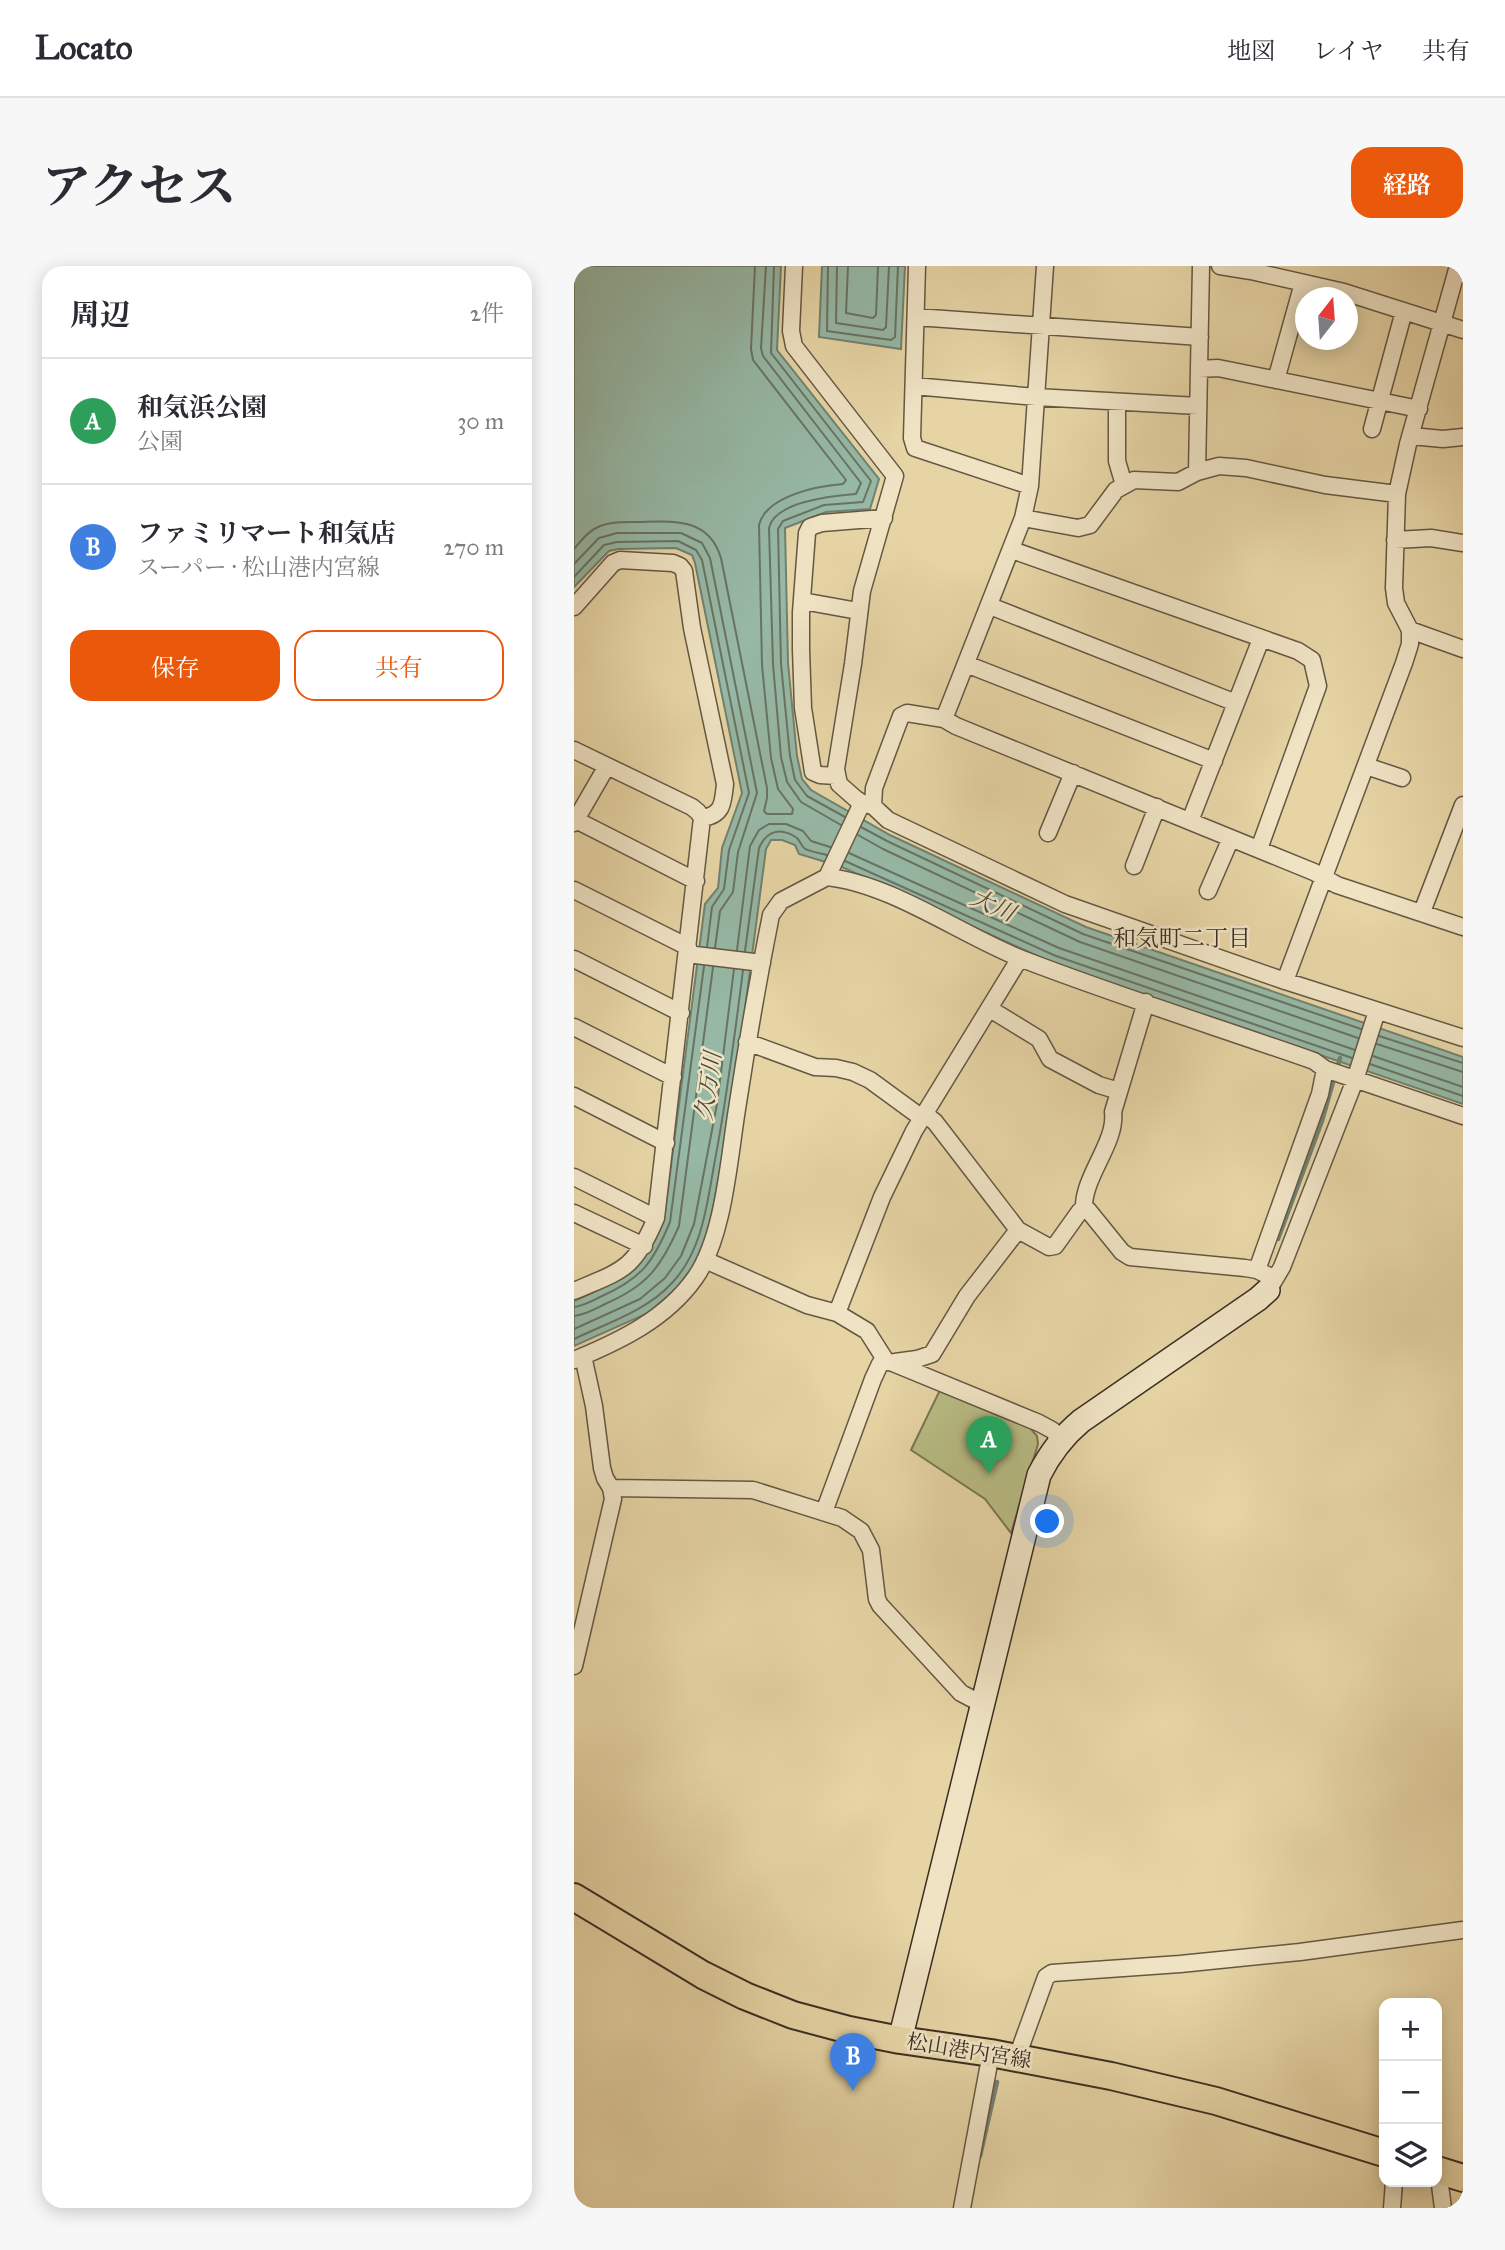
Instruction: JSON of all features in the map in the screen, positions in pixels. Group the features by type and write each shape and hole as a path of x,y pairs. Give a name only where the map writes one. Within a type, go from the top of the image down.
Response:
{"main road":[{"name":"松山港内宮線","path":"574,1897 704,1975 745,1996 804,2018 900,2040 1017,2057 1111,2076 1216,2101 1379,2151"}],"street":[{"path":"794,266 791,331 794,346 895,476 858,611 836,776 839,784 864,807 888,820 1066,904 1376,1013 1463,1038"},
{"path":"917,266 912,438 915,449 1030,486"},
{"path":"944,719 1023,518 1030,486 1045,266"},
{"path":"1197,472 1201,266"},
{"path":"1220,266 1357,296 1463,330"},
{"path":"1285,981 1410,644 1410,630 1396,603 1394,588 1397,494 1458,266"},
{"path":"1276,380 1303,283"},
{"path":"1372,429 1404,311"},
{"path":"916,317 1199,337"},
{"path":"1199,369 1218,368 1419,409"},
{"path":"914,386 1037,397 1198,406"},
{"path":"1117,402 1117,461 1124,485"},
{"path":"1411,436 1443,439 1463,437"},
{"path":"1023,518 1078,528 1090,525 1116,490 1134,480 1178,482 1197,472 1219,466 1246,468 1325,485 1397,494"},
{"path":"836,776 813,772 803,708 801,611 807,533 810,527 821,523 884,518"},
{"path":"1395,540 1431,538 1463,543"},
{"path":"1012,550 1298,651 1312,660 1318,687 1259,849"},
{"path":"574,607 613,563 620,560 673,563 684,571 692,628 725,784 722,806 718,812 713,817 702,818"},
{"path":"808,602 858,611"},
{"path":"989,606 1236,703"},
{"path":"1410,630 1463,649"},
{"path":"1191,821 1261,639"},
{"path":"966,664 1214,761"},
{"path":"574,1666 613,1499 602,1468 594,1406 579,1358 658,1317 682,1295 698,1274 712,1242 720,1210 758,963 771,915 781,901 829,874 874,788 901,716 907,713 944,719 1259,849 1337,885 1463,928"},
{"path":"574,750 692,807 702,818 690,952 656,1218 644,1246 634,1260 616,1273 574,1291"},
{"path":"607,766 575,821 695,881"},
{"path":"1366,766 1402,778"},
{"path":"1048,833 1073,773"},
{"path":"1422,912 1463,805"},
{"path":"1134,866 1157,807"},
{"path":"1208,891 1231,838"},
{"path":"829,874 887,894 1020,958 1314,1061 1327,1070 1463,1116"},
{"path":"574,890 690,952 758,963"},
{"path":"837,1313 882,1197 923,1116 1020,958"},
{"path":"574,959 681,1013"},
{"path":"1084,1210 1083,1197 1110,1134 1113,1112 1146,1002"},
{"path":"990,1009 1039,1039 1050,1059 1099,1085 1119,1091"},
{"path":"900,2040 1040,1475 1061,1439 1081,1421 1258,1299 1352,1077 1376,1013"},
{"path":"574,1027 673,1077"},
{"path":"747,1042 815,1067 853,1072 936,1122 1018,1230 1049,1247 1055,1246 1080,1211 1088,1210 1122,1252 1130,1257 1212,1263 1267,1280"},
{"path":"1267,1280 1327,1070"},
{"path":"574,1096 666,1143"},
{"path":"574,1177 656,1218"},
{"path":"574,1213 644,1246"},
{"path":"933,1379 930,1371 932,1354 967,1296 1018,1230"},
{"path":"705,1260 807,1305 837,1313 867,1331 890,1362 1039,1423 1061,1439"},
{"path":"824,1512 880,1364 932,1354"},
{"path":"611,1488 753,1490 842,1518 861,1531 871,1550 880,1605 961,1693 982,1704"},
{"path":"1017,2057 1046,1977 1052,1973 1247,1957 1463,1930"},
{"path":"962,2208 991,2053"},
{"path":"1443,2208 1446,2173"},
{"path":"1392,2208 1394,2187"}],"green space":[{"path":"940,1390 1030,1428 1037,1436 1038,1444 1011,1533 985,1499 911,1450"}],"water":[{"path":"574,266 781,266 777,350 879,479 870,509 826,512 785,528 788,663 797,756 802,779 811,790 890,835 1086,927 1463,1057 1463,1104 1053,963 842,867 799,854 795,845 782,840 771,840 766,849 732,1107 709,1229 695,1264 676,1289 648,1313 574,1346 574,1301 619,1280 629,1272 647,1252 664,1220 705,904 718,888 722,848 742,793 692,555 676,548 609,551 574,587"},
{"path":"822,266 905,266 901,349 819,337"}],"waterway":[{"path":"1278,1239 1322,1121 1340,1058"},
{"path":"980,2156 997,2082"}],"place":[{"name":"和気浜公園","path":"989,1474"},
{"name":"ファミリマート和気店","path":"853,2091"}],"district":[{"name":"和気町二丁目","path":"1182,938"}],"water label":[{"name":"大川","path":"993,905"},
{"name":"久万川","path":"708,1086"}]}
